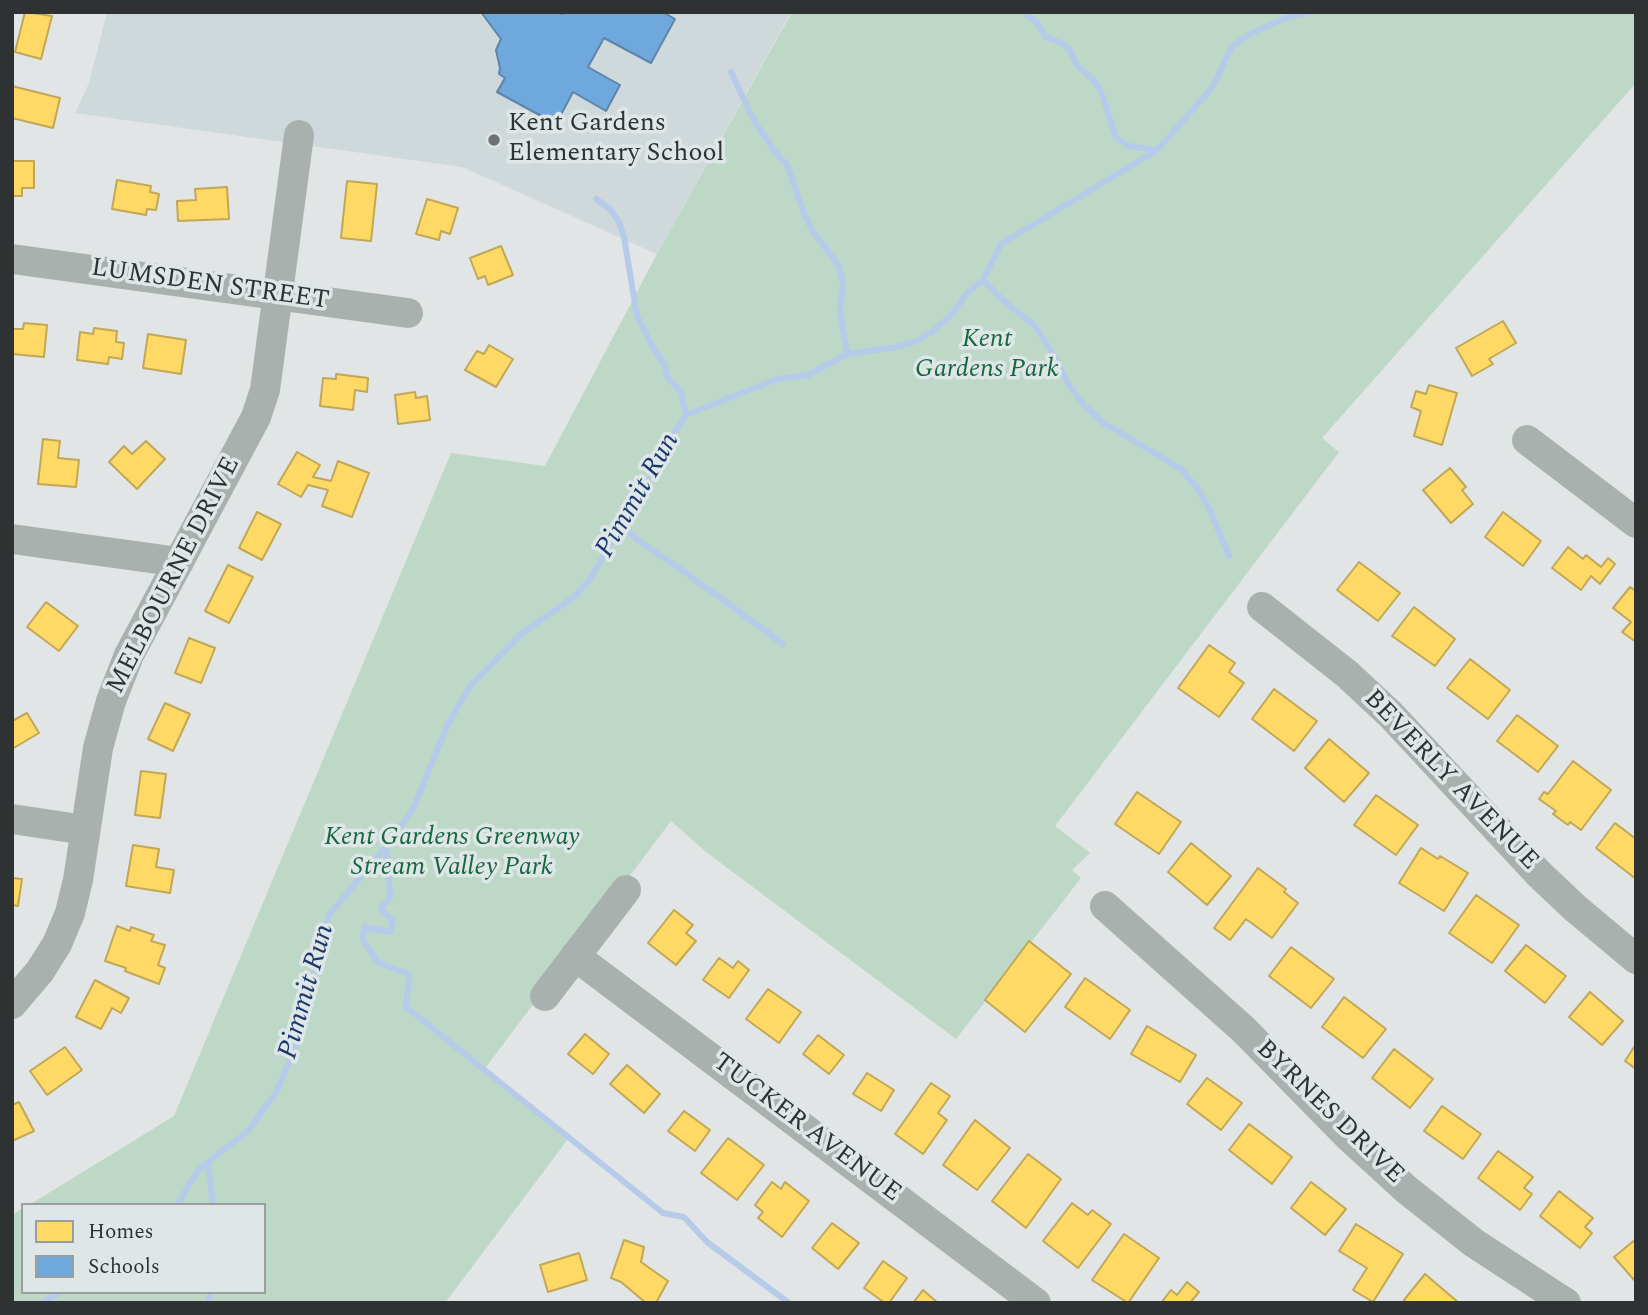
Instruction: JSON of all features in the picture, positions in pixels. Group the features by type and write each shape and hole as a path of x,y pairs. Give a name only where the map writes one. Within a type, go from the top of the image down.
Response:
{"street":[{"name":"MELBOURNE DRIVE","path":"12,1004 40,971 70,913 78,880 98,748 111,701 129,655 256,417 265,390 299,135"},
{"name":"LUMSDEN STREET","path":"12,259 408,313"},
{"path":"1527,440 1636,523"},
{"path":"12,539 178,562"},
{"name":"BEVERLY AVENUE","path":"1262,607 1347,674 1391,715 1539,874 1636,959"},
{"path":"12,819 85,830"},
{"path":"545,996 626,890"},
{"name":"BYRNES DRIVE","path":"1105,906 1244,1030 1349,1137 1407,1190 1495,1258 1566,1303"},
{"name":"TUCKER AVENUE","path":"575,956 1036,1303"}],"shaded area":[{"name":"Kent Gardens Elementary School","path":"107,12 791,12 657,254 462,167 75,113 89,83"}],"green space":[{"name":"Kent Gardens Park","path":"792,12 1636,12 1636,83 1322,438 1339,452 1055,826 1090,853 1072,870 1081,878 956,1039 706,852 671,821 483,1071 571,1135 445,1303 12,1303 12,1215 21,1209 21,1294 266,1294 266,1203 32,1203 174,1116 451,453 545,466 657,254"}],"building: Homes":[{"path":"25,12 52,16 41,59 15,52"},
{"path":"12,86 60,98 53,128 12,118"},
{"path":"12,161 34,161 34,188 22,188 22,196 12,196"},
{"path":"117,180 151,186 150,192 159,194 156,210 147,209 146,215 112,209"},
{"path":"347,181 377,184 371,241 341,238"},
{"path":"227,187 229,219 178,221 177,201 196,200 195,189"},
{"path":"427,199 458,208 450,234 441,231 439,240 416,234"},
{"path":"501,246 513,275 488,285 485,276 478,279 470,258"},
{"path":"1503,321 1516,343 1489,359 1493,364 1472,376 1456,348"},
{"path":"24,323 47,325 44,357 12,354 12,329 23,329"},
{"path":"94,328 117,331 116,342 124,343 122,359 109,357 108,364 77,360 80,332 93,334"},
{"path":"148,334 186,340 181,374 143,368"},
{"path":"489,345 513,359 496,387 465,370 477,351 484,354"},
{"path":"336,374 368,378 367,392 355,390 353,410 320,406 323,378 336,379"},
{"path":"1429,385 1457,393 1442,445 1414,436 1421,411 1411,407 1416,391 1426,394"},
{"path":"415,392 416,398 427,396 430,420 398,424 395,395"},
{"path":"43,439 60,441 58,458 79,460 76,487 38,484"},
{"path":"146,441 165,459 137,489 109,462 124,446 132,454"},
{"path":"297,452 320,465 313,477 331,481 338,461 369,473 352,517 322,506 328,490 308,485 301,497 278,484"},
{"path":"1450,468 1466,487 1462,490 1473,504 1451,523 1423,490"},
{"path":"257,512 281,524 262,560 239,548"},
{"path":"1503,512 1541,541 1523,566 1485,537"},
{"path":"1568,547 1583,559 1586,555 1601,567 1608,558 1615,564 1600,584 1591,576 1581,590 1552,568"},
{"path":"1359,562 1400,593 1378,621 1337,590"},
{"path":"228,565 253,577 229,623 205,611"},
{"path":"1630,587 1636,591 1636,642 1622,632 1631,622 1613,608"},
{"path":"46,602 78,626 59,651 27,627"},
{"path":"1414,607 1455,639 1435,666 1392,636"},
{"path":"189,638 215,648 201,683 175,673"},
{"path":"1209,645 1235,663 1229,672 1244,683 1219,717 1178,688"},
{"path":"1470,659 1510,690 1488,719 1447,688"},
{"path":"1274,689 1317,721 1294,751 1252,719"},
{"path":"165,703 190,714 173,751 148,739"},
{"path":"27,713 39,733 12,749 12,721"},
{"path":"1517,715 1558,746 1538,772 1497,741"},
{"path":"1329,739 1369,773 1344,802 1305,768"},
{"path":"1573,761 1611,790 1581,830 1570,822 1568,825 1553,814 1556,811 1539,799 1544,792 1548,794"},
{"path":"141,771 166,774 160,818 135,815"},
{"path":"1137,792 1181,822 1159,854 1115,824"},
{"path":"1376,795 1418,825 1396,855 1354,825"},
{"path":"1615,823 1636,839 1636,879 1596,848"},
{"path":"1191,843 1231,876 1207,905 1168,872"},
{"path":"133,845 159,849 156,867 174,870 170,893 126,886"},
{"path":"1421,848 1468,873 1444,911 1399,883"},
{"path":"1258,868 1286,889 1284,892 1298,903 1272,938 1246,919 1230,940 1214,928"},
{"path":"12,878 22,879 18,906 12,905"},
{"path":"1476,895 1519,925 1492,963 1449,933"},
{"path":"674,910 693,925 686,933 696,941 676,965 648,943"},
{"path":"117,926 130,931 131,927 154,935 151,941 165,945 158,965 165,968 159,984 105,961"},
{"path":"1029,941 1071,974 1025,1032 985,1000"},
{"path":"1526,945 1566,976 1545,1003 1505,971"},
{"path":"1291,947 1334,979 1311,1008 1269,976"},
{"path":"719,958 733,968 738,961 749,970 729,998 703,980"},
{"path":"1085,978 1130,1010 1110,1039 1065,1007"},
{"path":"95,980 129,998 121,1013 112,1008 101,1029 76,1017"},
{"path":"768,989 801,1012 779,1043 746,1019"},
{"path":"1590,992 1623,1021 1602,1045 1569,1017"},
{"path":"1344,997 1386,1029 1363,1058 1322,1027"},
{"path":"1147,1026 1196,1055 1180,1082 1131,1054"},
{"path":"585,1034 609,1054 593,1074 568,1054"},
{"path":"818,1035 844,1055 829,1074 803,1054"},
{"path":"1636,1044 1636,1069 1625,1061"},
{"path":"65,1047 82,1070 47,1095 30,1071"},
{"path":"1394,1049 1433,1079 1410,1108 1372,1078"},
{"path":"627,1065 660,1094 644,1113 610,1084"},
{"path":"867,1073 894,1090 881,1111 853,1094"},
{"path":"1207,1078 1242,1103 1221,1130 1187,1104"},
{"path":"931,1083 950,1096 938,1113 947,1120 923,1154 895,1134"},
{"path":"19,1102 34,1131 12,1141 12,1105"},
{"path":"1442,1106 1481,1134 1463,1159 1424,1131"},
{"path":"684,1111 710,1130 695,1151 668,1131"},
{"path":"975,1120 1010,1148 977,1190 943,1165"},
{"path":"1249,1124 1292,1157 1272,1184 1229,1150"},
{"path":"728,1138 764,1165 737,1200 701,1173"},
{"path":"1498,1151 1533,1177 1524,1188 1532,1194 1520,1210 1478,1178"},
{"path":"1028,1154 1061,1179 1026,1228 992,1201"},
{"path":"772,1182 781,1189 785,1182 809,1201 782,1237 758,1218 763,1212 755,1205"},
{"path":"1311,1182 1346,1209 1325,1235 1291,1208"},
{"path":"1559,1191 1593,1218 1585,1227 1592,1233 1580,1248 1540,1216"},
{"path":"1072,1203 1088,1215 1092,1210 1111,1224 1078,1268 1043,1241"},
{"path":"832,1223 859,1243 838,1269 812,1248"},
{"path":"1356,1224 1403,1254 1373,1302 1353,1290 1367,1268 1339,1251"},
{"path":"1124,1234 1159,1258 1128,1303 1092,1280"},
{"path":"1636,1239 1636,1281 1635,1281 1614,1257"},
{"path":"624,1240 644,1247 641,1262 668,1281 656,1303 646,1303 621,1282 611,1278"},
{"path":"579,1253 587,1280 548,1292 540,1265"},
{"path":"883,1261 907,1278 889,1303 864,1288"},
{"path":"1425,1274 1459,1303 1407,1303 1404,1300"},
{"path":"1187,1282 1199,1292 1190,1303 1161,1303 1171,1290 1177,1295"},
{"path":"923,1290 938,1303 913,1303"}],"building: Schools":[{"path":"481,12 663,12 675,19 651,63 604,38 588,67 620,85 606,111 573,92 556,124 497,92 505,78 499,74 496,50 501,39"}],"waterway":[{"path":"1023,12 1037,23 1045,37 1062,43 1070,50 1076,64 1096,83 1116,137 1128,146 1157,150"},
{"name":"Pimmit Run","path":"178,1203 199,1169 248,1131 277,1091 304,1025 309,992 329,915 413,809 448,724 470,686 521,634 575,596 590,579 622,524 634,511 667,444 686,415 777,379 808,375 847,354 897,347 914,342 932,332 952,314 966,294 983,280 1001,244 1157,150 1212,88 1232,46 1252,33 1288,17 1310,12"},
{"path":"731,72 753,119 787,165 813,231 838,265 843,281 840,312 847,354"},
{"path":"596,199 610,209 619,222 637,316 665,365 666,376 681,392 686,415"},
{"path":"983,280 1035,326 1069,386 1083,404 1102,422 1181,469 1209,508 1229,556"},
{"path":"622,524 637,540 783,644"},
{"path":"386,845 390,898 380,909 393,921 390,932 364,927 363,941 379,963 409,974 406,1007 663,1213 684,1217 707,1242 789,1303"},
{"path":"208,1162 213,1203"},
{"name":"Pimmit Run","path":"42,1303 58,1294"},
{"path":"209,1303 210,1294"}],"place":[{"name":"Kent Gardens Elementary School","path":"494,140"}],"park label":[{"name":"Kent Gardens Greenway Stream Valley Park","path":"452,854"}]}
